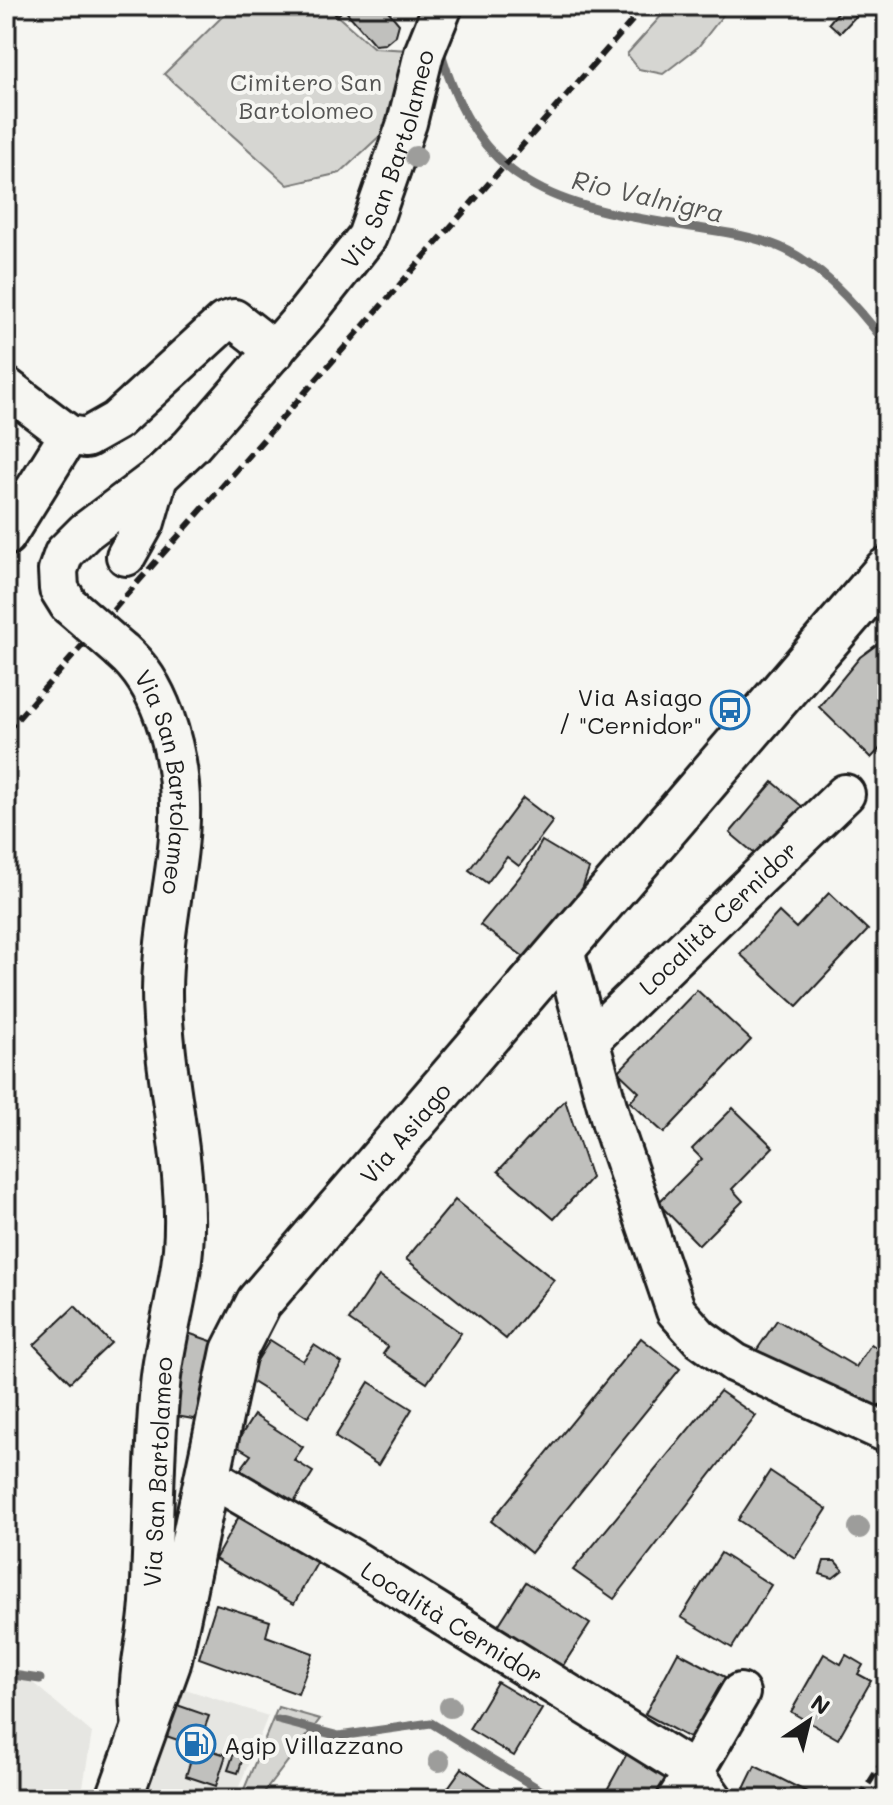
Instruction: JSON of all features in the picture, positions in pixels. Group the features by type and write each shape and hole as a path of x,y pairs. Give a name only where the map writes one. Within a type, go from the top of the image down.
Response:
{"main road":[{"name":"Via Asiago","path":"119,1799 168,1663 234,1351 259,1302 887,570"}],"street":[{"name":"Via San Bartolameo","path":"143,1729 137,1700 150,1595 160,1384 183,1248 181,1179 167,1073 162,987 182,805 172,741 159,702 145,676 122,651 69,605 59,589 58,570 64,553 85,532 158,477 191,446 340,272 375,220 410,111 424,53 443,6"},
{"path":"6,387 69,435 86,438 116,421 224,322 234,319 275,351"},
{"path":"6,536 69,435"},
{"path":"126,556 145,522 158,477"},
{"name":"Località Cernidor","path":"589,1041 845,794"},
{"path":"563,946 612,1124 676,1311 700,1338 735,1363 887,1433"},
{"name":"Località Cernidor","path":"209,1476 352,1559 695,1790 740,1693"}],"shaded area":[{"path":"6,1678 32,1682 92,1733 81,1799 6,1799"},
{"path":"179,1687 268,1716 234,1799 139,1799"}],"green space":[{"name":"Cimitero San Bartolomeo","path":"233,6 326,6 374,48 410,50 399,118 340,173 288,185 164,74"},
{"path":"670,6 730,6 698,47 663,74 639,69 627,54"},
{"path":"278,1707 320,1719 259,1799 240,1799"}],"building":[{"path":"328,6 384,6 399,24 396,35 385,44 375,45 344,9 337,16"},
{"path":"843,6 856,16 840,33 829,23"},
{"path":"887,637 887,741 871,758 819,707 860,657"},
{"path":"773,782 804,808 761,859 730,833"},
{"path":"523,798 553,821 519,866 507,857 487,883 469,870"},
{"path":"542,841 589,869 573,915 531,962 480,925 526,869"},
{"path":"829,893 868,930 797,1006 740,954 779,912 796,928"},
{"path":"697,990 751,1040 664,1133 630,1102 639,1092 618,1072"},
{"path":"565,1100 591,1178 554,1219 498,1171"},
{"path":"733,1108 773,1147 732,1189 743,1201 699,1245 658,1203 702,1159 692,1149"},
{"path":"455,1200 554,1280 506,1339 406,1259"},
{"path":"379,1276 461,1333 427,1383 383,1354 388,1347 349,1320"},
{"path":"75,1306 111,1343 70,1382 34,1345"},
{"path":"777,1320 856,1367 871,1344 887,1355 887,1396 870,1420 750,1360"},
{"path":"185,1332 217,1343 199,1420 170,1415"},
{"path":"641,1338 680,1369 531,1553 491,1521"},
{"path":"270,1340 303,1361 314,1345 342,1363 308,1417 246,1378"},
{"path":"369,1382 412,1409 378,1465 335,1437"},
{"path":"720,1391 756,1416 614,1599 573,1570"},
{"path":"254,1415 303,1447 294,1460 313,1472 293,1504 240,1470 251,1455 235,1445"},
{"path":"770,1471 827,1509 795,1558 738,1520"},
{"path":"242,1511 321,1556 294,1604 215,1559"},
{"path":"721,1553 771,1585 732,1648 681,1617"},
{"path":"824,1561 835,1561 843,1570 833,1578 820,1574"},
{"path":"526,1582 590,1624 558,1673 494,1632"},
{"path":"216,1604 270,1621 266,1636 313,1653 298,1694 199,1658"},
{"path":"678,1652 725,1677 691,1739 645,1714"},
{"path":"824,1654 841,1664 846,1655 863,1665 858,1674 871,1681 838,1739 791,1712"},
{"path":"497,1682 542,1709 514,1756 469,1729"},
{"path":"177,1705 209,1716 198,1746 226,1755 216,1786 186,1776 195,1746 166,1736"},
{"path":"630,1748 683,1778 671,1799 602,1799"},
{"path":"235,1750 245,1752 238,1773 228,1770"},
{"path":"755,1766 811,1794 808,1799 739,1799"},
{"path":"462,1768 507,1799 440,1799"}],"waterway":[{"name":"Rio Valnigra","path":"440,49 456,96 476,132 500,161 528,182 561,198 597,209 733,234 780,247 825,276 887,345"},
{"path":"6,1674 40,1679"},
{"path":"278,1720 339,1736 431,1723 555,1799"}],"railway":[{"path":"6,732 645,6"},
{"path":"859,1799 887,1755"}],"place":[{"name":"Via Asiago / \"Cernidor\"","path":"730,710"},
{"name":"Agip Villazzano","path":"196,1744"}]}
